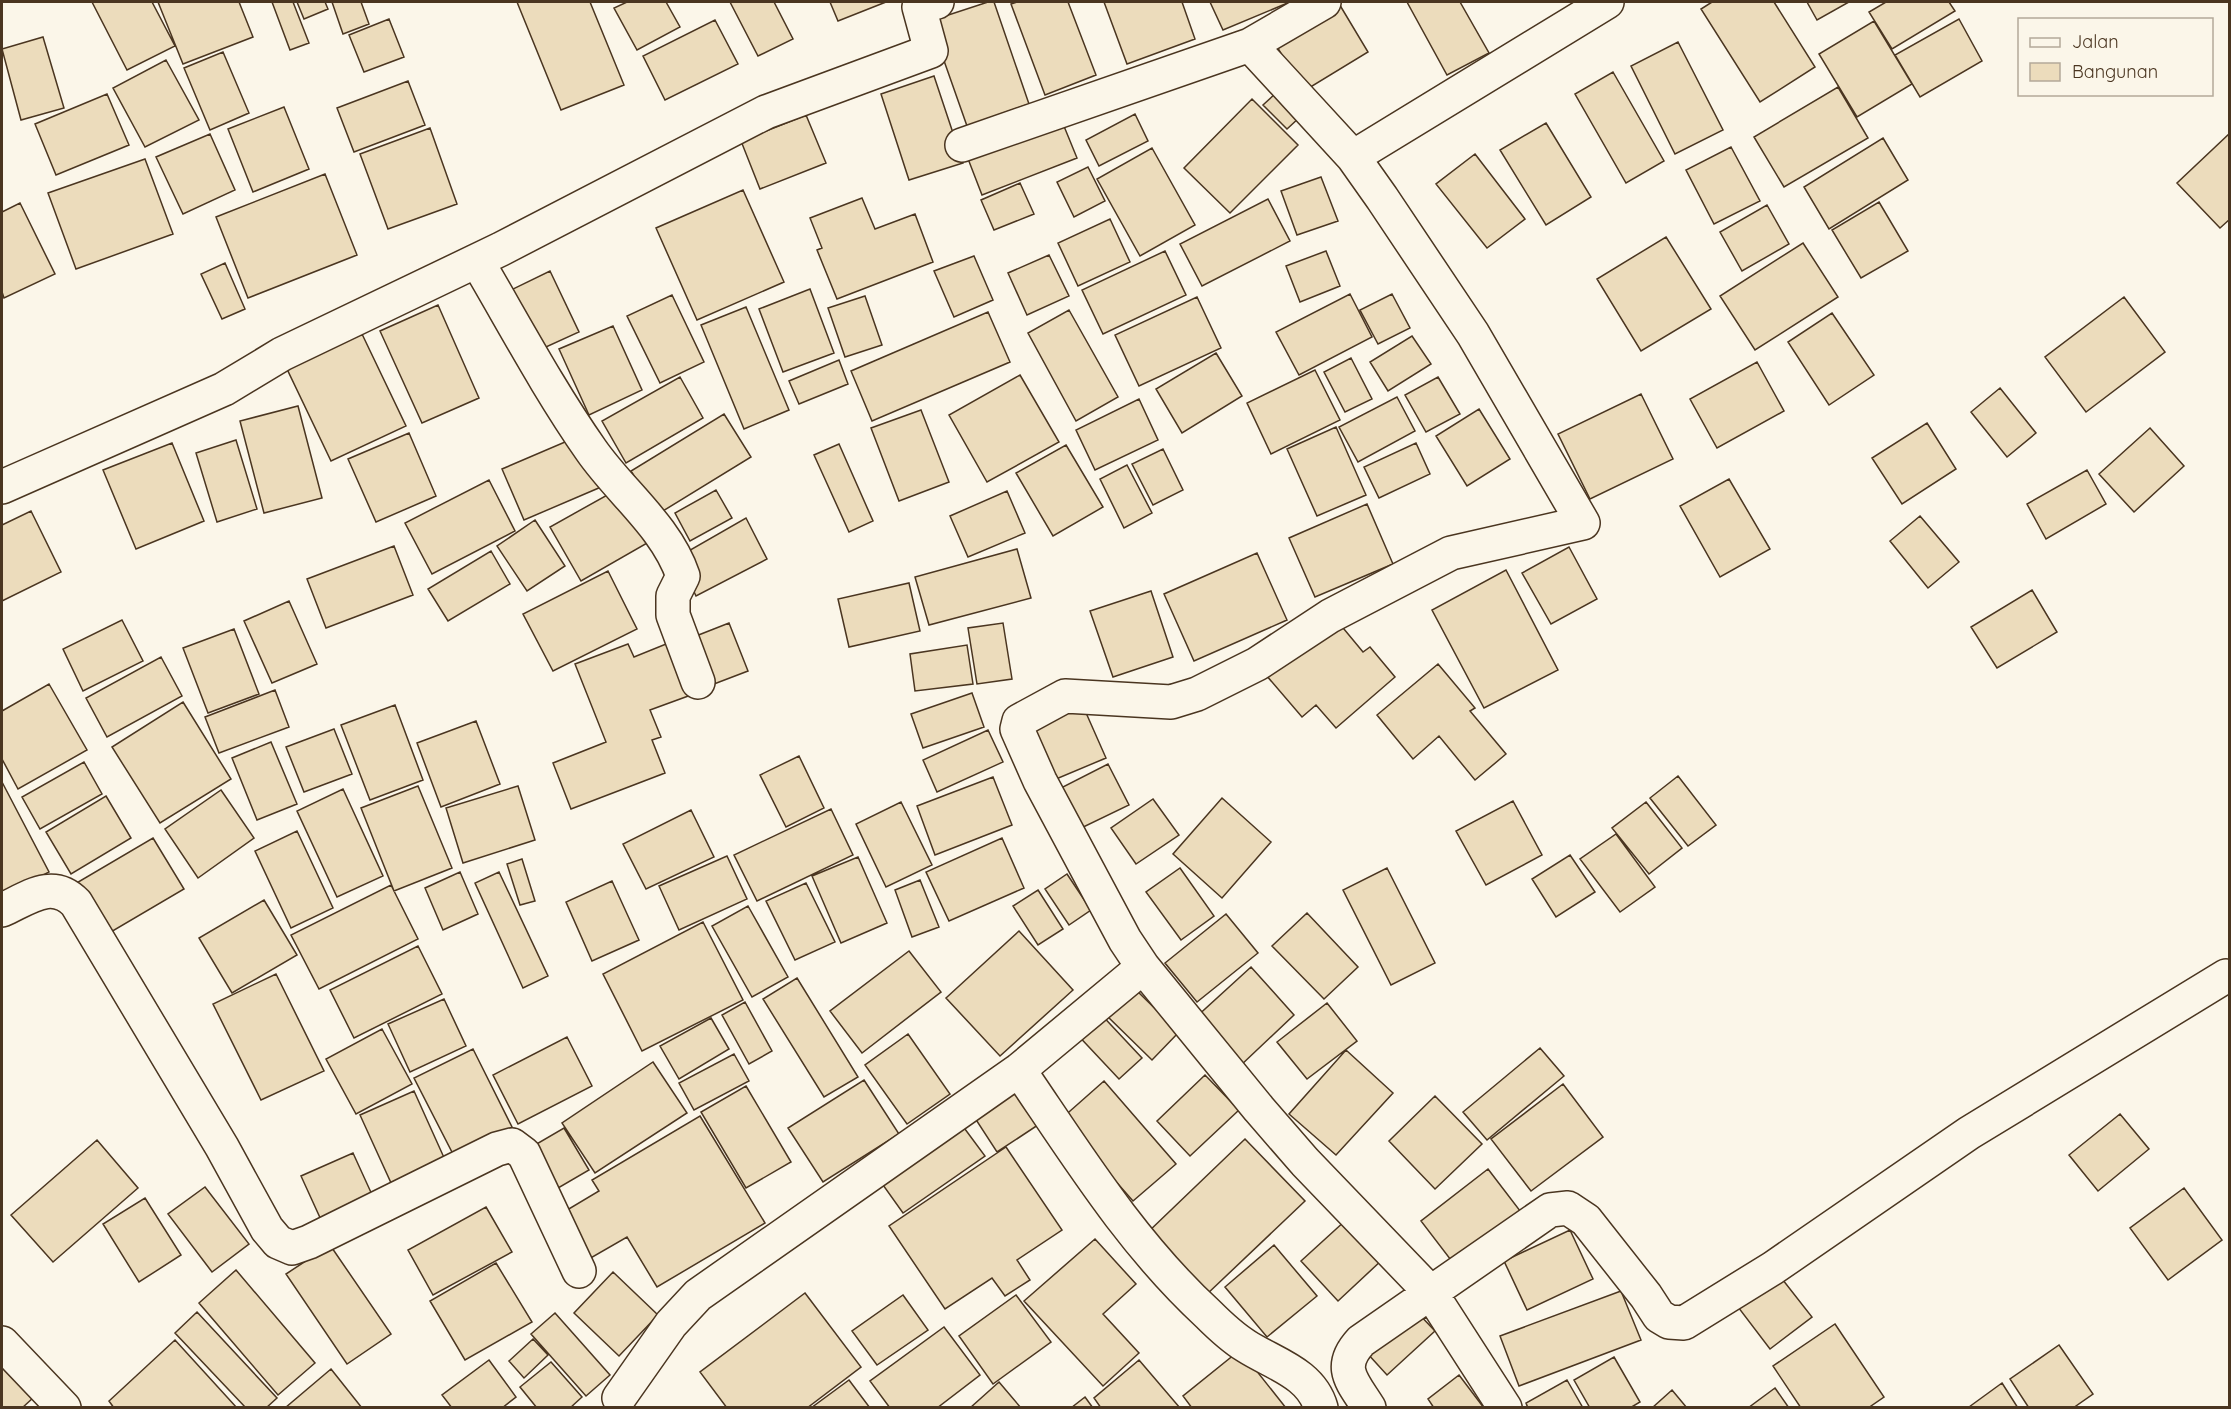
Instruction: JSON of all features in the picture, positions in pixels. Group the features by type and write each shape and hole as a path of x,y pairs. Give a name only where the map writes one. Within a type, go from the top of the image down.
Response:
{"street":[{"path":"962,145 1250,45 1324,2"},
{"path":"1353,158 1607,2"},
{"path":"2,487 224,389 282,354 477,261 766,112 931,51 928,4"},
{"path":"1250,45 1353,158 1473,334 1582,523 1451,553 1330,616 1257,664 1197,694 1171,702 1065,696 1019,721 1017,729 1040,781 1125,940 1143,967 1305,1162 1431,1293 1505,1407"},
{"path":"477,261 592,453 643,511 679,564 683,576 673,596 673,615 698,682"},
{"path":"2,910 41,892 56,890 67,894 76,903 222,1147 267,1229 278,1242 292,1248 309,1242 497,1149 512,1145 524,1154 579,1271"},
{"path":"619,1398 671,1324 698,1295 1019,1070 1143,967"},
{"path":"1369,1407 1347,1373 1347,1360 1361,1341 1550,1210 1568,1208 1586,1220 1659,1316 1669,1322 1684,1323 1773,1268 1969,1133 2226,976"},
{"path":"1019,1070 1103,1196 1138,1241 1207,1314 1244,1345 1299,1374 1317,1395 1321,1407"},
{"path":"2,1343 64,1407"}],"building":[{"path":"92,2 152,2 175,46 127,70"},
{"path":"158,2 239,2 253,37 183,64"},
{"path":"272,2 293,2 309,43 290,50"},
{"path":"297,2 325,2 328,9 304,19"},
{"path":"332,2 361,2 369,24 343,34"},
{"path":"517,2 590,2 624,85 561,110"},
{"path":"627,2 666,2 680,27 637,50 614,8"},
{"path":"730,2 774,2 793,39 758,56"},
{"path":"830,2 886,2 838,21"},
{"path":"994,2 1029,104 967,126 930,21"},
{"path":"1068,2 1096,75 1045,95 1011,4"},
{"path":"1104,2 1182,2 1195,39 1127,64"},
{"path":"1210,2 1290,2 1223,30"},
{"path":"1338,2 1368,52 1304,91 1271,37"},
{"path":"1407,2 1460,2 1489,53 1447,75"},
{"path":"1712,2 1774,2 1815,67 1760,102 1701,9"},
{"path":"1807,2 1849,2 1817,20"},
{"path":"1886,2 1949,2 1955,11 1892,49 1869,12"},
{"path":"389,19 404,57 364,72 349,35"},
{"path":"1959,19 1982,61 1920,97 1895,55"},
{"path":"715,20 738,64 665,100 643,56"},
{"path":"1874,21 1912,84 1857,117 1819,54"},
{"path":"43,37 64,108 21,120 2,49"},
{"path":"1678,42 1723,130 1675,154 1631,66"},
{"path":"223,52 249,113 210,130 184,68"},
{"path":"166,60 199,120 145,147 113,88"},
{"path":"1613,72 1664,161 1626,183 1575,94"},
{"path":"934,76 963,163 909,180 881,94"},
{"path":"408,81 425,125 354,152 337,108"},
{"path":"1838,87 1868,138 1784,187 1754,137"},
{"path":"1276,93 1300,117 1287,129 1263,105"},
{"path":"107,94 129,145 56,175 35,124"},
{"path":"1252,99 1298,145 1230,213 1184,168"},
{"path":"284,107 309,169 253,192 228,129"},
{"path":"1059,114 1077,158 982,195 965,151"},
{"path":"1135,114 1148,141 1099,166 1086,140"},
{"path":"806,115 826,163 760,189 741,141"},
{"path":"1546,123 1591,197 1546,225 1500,150"},
{"path":"430,128 457,204 388,229 360,154"},
{"path":"2230,133 2230,219 2220,228 2177,183"},
{"path":"210,134 235,190 183,214 156,157"},
{"path":"1883,138 1908,180 1829,229 1804,187"},
{"path":"1731,147 1760,201 1714,224 1686,170"},
{"path":"1152,148 1195,225 1140,256 1097,179"},
{"path":"1475,154 1525,219 1487,248 1436,184"},
{"path":"145,159 173,234 76,269 48,193"},
{"path":"1088,167 1105,201 1074,217 1057,182"},
{"path":"325,174 357,255 248,298 216,217"},
{"path":"1321,177 1338,221 1297,235 1281,191"},
{"path":"1020,183 1034,214 994,230 981,200"},
{"path":"743,190 784,282 697,320 656,228"},
{"path":"862,198 875,229 915,214 933,262 837,299 817,250 822,248 810,218"},
{"path":"1268,199 1290,241 1202,286 1180,244"},
{"path":"1879,202 1908,251 1861,278 1832,230"},
{"path":"20,203 55,274 4,298 2,292 2,212"},
{"path":"1767,205 1789,244 1742,271 1720,232"},
{"path":"1110,219 1130,262 1078,286 1058,243"},
{"path":"1666,237 1711,309 1641,351 1597,279"},
{"path":"1803,243 1838,297 1755,350 1720,296"},
{"path":"1165,251 1186,295 1103,334 1082,290"},
{"path":"1326,251 1340,286 1300,302 1286,266"},
{"path":"1049,255 1069,296 1027,315 1008,273"},
{"path":"974,256 993,300 954,317 934,271"},
{"path":"225,263 245,309 222,319 201,274"},
{"path":"550,271 579,332 535,352 507,292"},
{"path":"810,289 834,353 783,372 759,309"},
{"path":"1350,294 1372,337 1299,375 1276,332"},
{"path":"1392,294 1410,328 1378,344 1360,310"},
{"path":"672,295 704,362 660,383 627,316"},
{"path":"865,296 882,345 845,357 828,308"},
{"path":"1197,297 1221,348 1139,386 1115,335"},
{"path":"2124,297 2165,352 2086,412 2045,357"},
{"path":"438,305 479,398 422,423 380,331"},
{"path":"746,307 789,410 744,429 701,325"},
{"path":"1069,310 1118,397 1076,421 1028,333"},
{"path":"988,312 1010,362 872,421 851,371"},
{"path":"1832,313 1874,375 1829,405 1788,342"},
{"path":"613,326 642,390 589,415 559,349"},
{"path":"362,334 406,426 331,461 287,369"},
{"path":"1412,336 1431,364 1388,391 1370,362"},
{"path":"1216,353 1242,396 1182,433 1156,389"},
{"path":"1351,358 1372,399 1345,412 1324,372"},
{"path":"839,360 848,384 799,404 789,381"},
{"path":"1757,362 1784,411 1717,448 1690,399"},
{"path":"1315,370 1340,420 1271,454 1247,403"},
{"path":"1020,375 1059,442 987,482 949,415"},
{"path":"680,377 703,418 626,463 602,421"},
{"path":"1438,377 1460,414 1426,432 1405,395"},
{"path":"2000,388 2036,433 2007,457 1971,412"},
{"path":"1641,394 1673,459 1590,499 1558,434"},
{"path":"1397,397 1415,431 1358,462 1339,427"},
{"path":"1139,399 1158,440 1095,470 1076,430"},
{"path":"298,406 322,498 264,513 240,421"},
{"path":"1479,409 1510,459 1467,486 1436,436"},
{"path":"921,410 949,482 899,501 871,428"},
{"path":"724,414 751,457 658,514 631,471"},
{"path":"1927,423 1956,469 1902,504 1872,458"},
{"path":"1336,427 1366,495 1317,516 1287,449"},
{"path":"2150,428 2184,466 2134,512 2099,474"},
{"path":"409,433 436,496 376,522 348,459"},
{"path":"579,436 601,487 524,520 502,469"},
{"path":"236,440 257,509 217,522 196,453"},
{"path":"172,443 204,521 136,549 103,470"},
{"path":"1416,443 1430,474 1379,498 1364,467"},
{"path":"839,444 873,521 849,532 814,455"},
{"path":"1066,445 1103,507 1053,536 1016,473"},
{"path":"1163,449 1183,490 1153,505 1132,464"},
{"path":"1127,465 1152,513 1124,528 1100,479"},
{"path":"2087,470 2106,504 2046,539 2027,504"},
{"path":"1729,479 1770,549 1720,577 1680,506"},
{"path":"489,480 515,531 432,574 405,523"},
{"path":"618,489 649,542 581,581 550,527"},
{"path":"716,490 732,518 690,541 675,513"},
{"path":"1007,491 1025,533 968,557 950,516"},
{"path":"1367,504 1393,564 1315,597 1289,538"},
{"path":"31,511 61,572 2,601 2,525"},
{"path":"1920,516 1959,562 1928,588 1890,541"},
{"path":"746,518 767,559 696,596 678,557"},
{"path":"535,520 565,566 527,591 497,546"},
{"path":"394,546 413,595 326,628 307,579"},
{"path":"1569,547 1597,599 1551,624 1522,573"},
{"path":"1017,549 1031,598 929,625 915,577"},
{"path":"491,551 510,584 448,621 428,589"},
{"path":"1257,553 1287,620 1194,661 1164,594"},
{"path":"1506,570 1558,670 1484,708 1432,610"},
{"path":"608,571 637,629 553,671 523,614"},
{"path":"909,583 920,631 849,647 838,599"},
{"path":"2032,590 2057,632 1997,668 1971,627"},
{"path":"1151,591 1173,657 1113,677 1090,611"},
{"path":"289,601 317,664 272,683 244,621"},
{"path":"1334,617 1363,652 1370,647 1395,677 1336,728 1316,705 1302,717 1266,675"},
{"path":"122,620 143,661 83,691 63,649"},
{"path":"729,623 748,671 714,684 696,636"},
{"path":"1003,623 1012,679 977,684 968,628"},
{"path":"234,629 259,694 208,713 183,648"},
{"path":"671,642 691,695 650,710 661,737 652,740 665,773 571,809 553,763 606,742 575,664 628,644 634,657"},
{"path":"967,645 973,684 915,691 910,654"},
{"path":"161,657 182,696 107,737 86,698"},
{"path":"1438,664 1475,708 1470,711 1506,754 1475,780 1439,736 1413,759 1377,715"},
{"path":"49,684 87,750 18,789 2,759 2,711"},
{"path":"275,690 289,727 219,753 205,717"},
{"path":"972,693 984,727 923,748 911,714"},
{"path":"183,702 231,779 160,823 112,747"},
{"path":"395,705 423,780 370,800 341,725"},
{"path":"1083,706 1106,758 1049,782 1026,731"},
{"path":"476,721 500,784 441,807 417,743"},
{"path":"334,729 352,774 304,792 286,747"},
{"path":"988,730 1003,762 937,792 923,760"},
{"path":"271,742 297,804 257,820 232,758"},
{"path":"799,756 824,808 786,827 760,775"},
{"path":"84,762 102,794 40,829 22,797"},
{"path":"1108,764 1129,805 1073,832 1053,792"},
{"path":"1678,776 1716,825 1688,846 1650,798"},
{"path":"993,777 1012,825 935,855 917,806"},
{"path":"2,782 49,872 2,897"},
{"path":"418,786 452,868 394,891 361,808"},
{"path":"518,786 535,840 463,863 446,808"},
{"path":"343,789 383,876 337,897 297,811"},
{"path":"221,790 254,838 198,878 165,829"},
{"path":"106,796 131,838 71,874 46,832"},
{"path":"1222,798 1271,842 1222,898 1173,854"},
{"path":"1153,799 1179,835 1136,864 1111,828"},
{"path":"1513,801 1542,855 1486,885 1456,831"},
{"path":"901,802 932,865 886,887 856,824"},
{"path":"1646,802 1682,848 1649,874 1612,828"},
{"path":"831,809 853,855 757,901 734,855"},
{"path":"691,810 714,857 646,889 623,844"},
{"path":"297,831 333,908 291,928 255,851"},
{"path":"1616,834 1655,887 1620,912 1580,859"},
{"path":"153,838 184,889 99,939 68,888"},
{"path":"1002,838 1024,888 949,921 926,872"},
{"path":"1570,855 1595,892 1556,917 1532,879"},
{"path":"727,856 747,899 679,930 659,886"},
{"path":"858,857 887,923 841,943 812,876"},
{"path":"522,859 535,901 520,905 507,864"},
{"path":"1180,868 1214,916 1181,940 1146,892"},
{"path":"1387,868 1435,963 1391,985 1343,890"},
{"path":"460,872 478,914 443,930 425,888"},
{"path":"499,872 548,976 523,988 475,883"},
{"path":"1067,874 1091,910 1069,925 1045,889"},
{"path":"920,880 939,927 912,937 895,890"},
{"path":"612,881 639,940 592,961 566,902"},
{"path":"806,883 835,942 795,960 766,901"},
{"path":"391,885 418,939 319,989 291,935"},
{"path":"1038,890 1063,929 1038,945 1013,906"},
{"path":"264,900 297,955 232,993 199,938"},
{"path":"748,906 788,977 752,997 712,926"},
{"path":"1307,913 1358,967 1324,999 1272,946"},
{"path":"1226,914 1258,953 1197,1002 1165,963"},
{"path":"703,922 743,1000 642,1051 603,974"},
{"path":"1019,931 1073,990 1000,1056 946,998"},
{"path":"418,946 442,994 354,1038 330,990"},
{"path":"909,951 941,992 862,1053 830,1011"},
{"path":"1251,967 1294,1015 1239,1067 1194,1019"},
{"path":"276,974 324,1071 261,1100 213,1004"},
{"path":"797,978 858,1077 824,1097 763,999"},
{"path":"1133,987 1179,1032 1152,1060 1106,1015"},
{"path":"444,999 466,1046 410,1072 388,1024"},
{"path":"745,1002 772,1051 749,1064 722,1015"},
{"path":"1327,1003 1357,1041 1307,1079 1277,1042"},
{"path":"1096,1009 1142,1058 1119,1079 1073,1030"},
{"path":"711,1018 729,1049 679,1079 660,1046"},
{"path":"382,1029 412,1084 356,1114 326,1059"},
{"path":"908,1034 950,1094 907,1124 865,1065"},
{"path":"567,1037 592,1086 518,1124 493,1075"},
{"path":"1540,1048 1564,1076 1487,1140 1463,1112"},
{"path":"473,1049 512,1127 454,1156 414,1078"},
{"path":"1346,1050 1393,1093 1336,1155 1289,1114"},
{"path":"734,1054 749,1081 694,1110 679,1083"},
{"path":"653,1062 687,1113 595,1173 562,1123"},
{"path":"1205,1075 1239,1110 1190,1156 1157,1121"},
{"path":"864,1080 899,1134 823,1182 788,1128"},
{"path":"1104,1081 1176,1164 1133,1201 1061,1119"},
{"path":"1563,1084 1603,1137 1531,1191 1491,1139"},
{"path":"1012,1085 1038,1125 997,1152 971,1112"},
{"path":"746,1086 791,1162 746,1188 701,1112"},
{"path":"414,1091 446,1162 392,1185 360,1115"},
{"path":"1435,1096 1482,1144 1435,1189 1389,1141"},
{"path":"2120,1114 2149,1149 2098,1191 2069,1155"},
{"path":"700,1116 765,1223 657,1287 627,1237 589,1259 562,1213 599,1191 592,1180"},
{"path":"959,1121 985,1156 903,1213 878,1178"},
{"path":"564,1128 589,1170 553,1191 528,1149"},
{"path":"1245,1139 1305,1201 1205,1296 1146,1234"},
{"path":"97,1140 138,1188 53,1262 11,1215"},
{"path":"1006,1147 1062,1230 1017,1260 1030,1280 1005,1296 992,1278 945,1309 889,1226"},
{"path":"353,1153 374,1199 322,1222 301,1176"},
{"path":"1488,1169 1524,1216 1457,1268 1421,1221"},
{"path":"205,1187 249,1244 212,1272 168,1214"},
{"path":"2184,1188 2222,1240 2168,1280 2130,1228"},
{"path":"145,1198 181,1255 139,1282 103,1224"},
{"path":"486,1207 512,1252 433,1295 408,1250"},
{"path":"1346,1220 1383,1259 1338,1301 1301,1261"},
{"path":"1570,1230 1593,1279 1527,1310 1504,1261"},
{"path":"1095,1239 1136,1284 1103,1314 1139,1353 1103,1386 1024,1301"},
{"path":"330,1245 391,1334 347,1364 286,1274"},
{"path":"1274,1245 1317,1296 1267,1337 1225,1287"},
{"path":"496,1263 532,1322 465,1360 430,1301"},
{"path":"236,1270 315,1363 278,1395 199,1303"},
{"path":"613,1272 658,1315 619,1356 574,1313"},
{"path":"1779,1275 1812,1317 1770,1349 1738,1307"},
{"path":"1621,1291 1641,1340 1519,1386 1500,1336"},
{"path":"805,1293 861,1367 807,1408 727,1408 700,1372"},
{"path":"903,1295 928,1330 877,1365 852,1331"},
{"path":"1016,1295 1051,1342 993,1384 959,1336"},
{"path":"1415,1310 1435,1331 1387,1375 1367,1353"},
{"path":"197,1312 277,1398 266,1408 246,1408 175,1333"},
{"path":"555,1313 610,1375 586,1396 531,1334"},
{"path":"1835,1324 1884,1397 1868,1408 1801,1408 1773,1366"},
{"path":"944,1327 980,1375 937,1408 890,1408 870,1381"},
{"path":"533,1339 548,1355 524,1378 509,1361"},
{"path":"175,1340 237,1408 114,1408 109,1401"},
{"path":"2059,1345 2093,1394 2073,1408 2029,1408 2010,1379"},
{"path":"1240,1350 1286,1408 1192,1408 1183,1396"},
{"path":"1614,1357 1640,1402 1630,1408 1590,1408 1574,1380"},
{"path":"489,1360 516,1397 502,1408 452,1408 442,1395"},
{"path":"1139,1360 1180,1408 1101,1408 1094,1398"},
{"path":"2,1362 34,1397 22,1408 2,1408"},
{"path":"551,1362 582,1397 570,1408 537,1408 520,1387"},
{"path":"331,1369 362,1408 285,1408"},
{"path":"1459,1375 1484,1408 1434,1408 1428,1399"},
{"path":"849,1380 870,1408 811,1408"},
{"path":"1567,1380 1583,1408 1528,1408 1526,1403"},
{"path":"999,1382 1021,1408 970,1408"},
{"path":"2002,1383 2018,1408 1969,1407"},
{"path":"1775,1388 1789,1408 1748,1408"},
{"path":"1672,1390 1687,1408 1652,1408"},
{"path":"1085,1397 1093,1408 1071,1408"}]}
